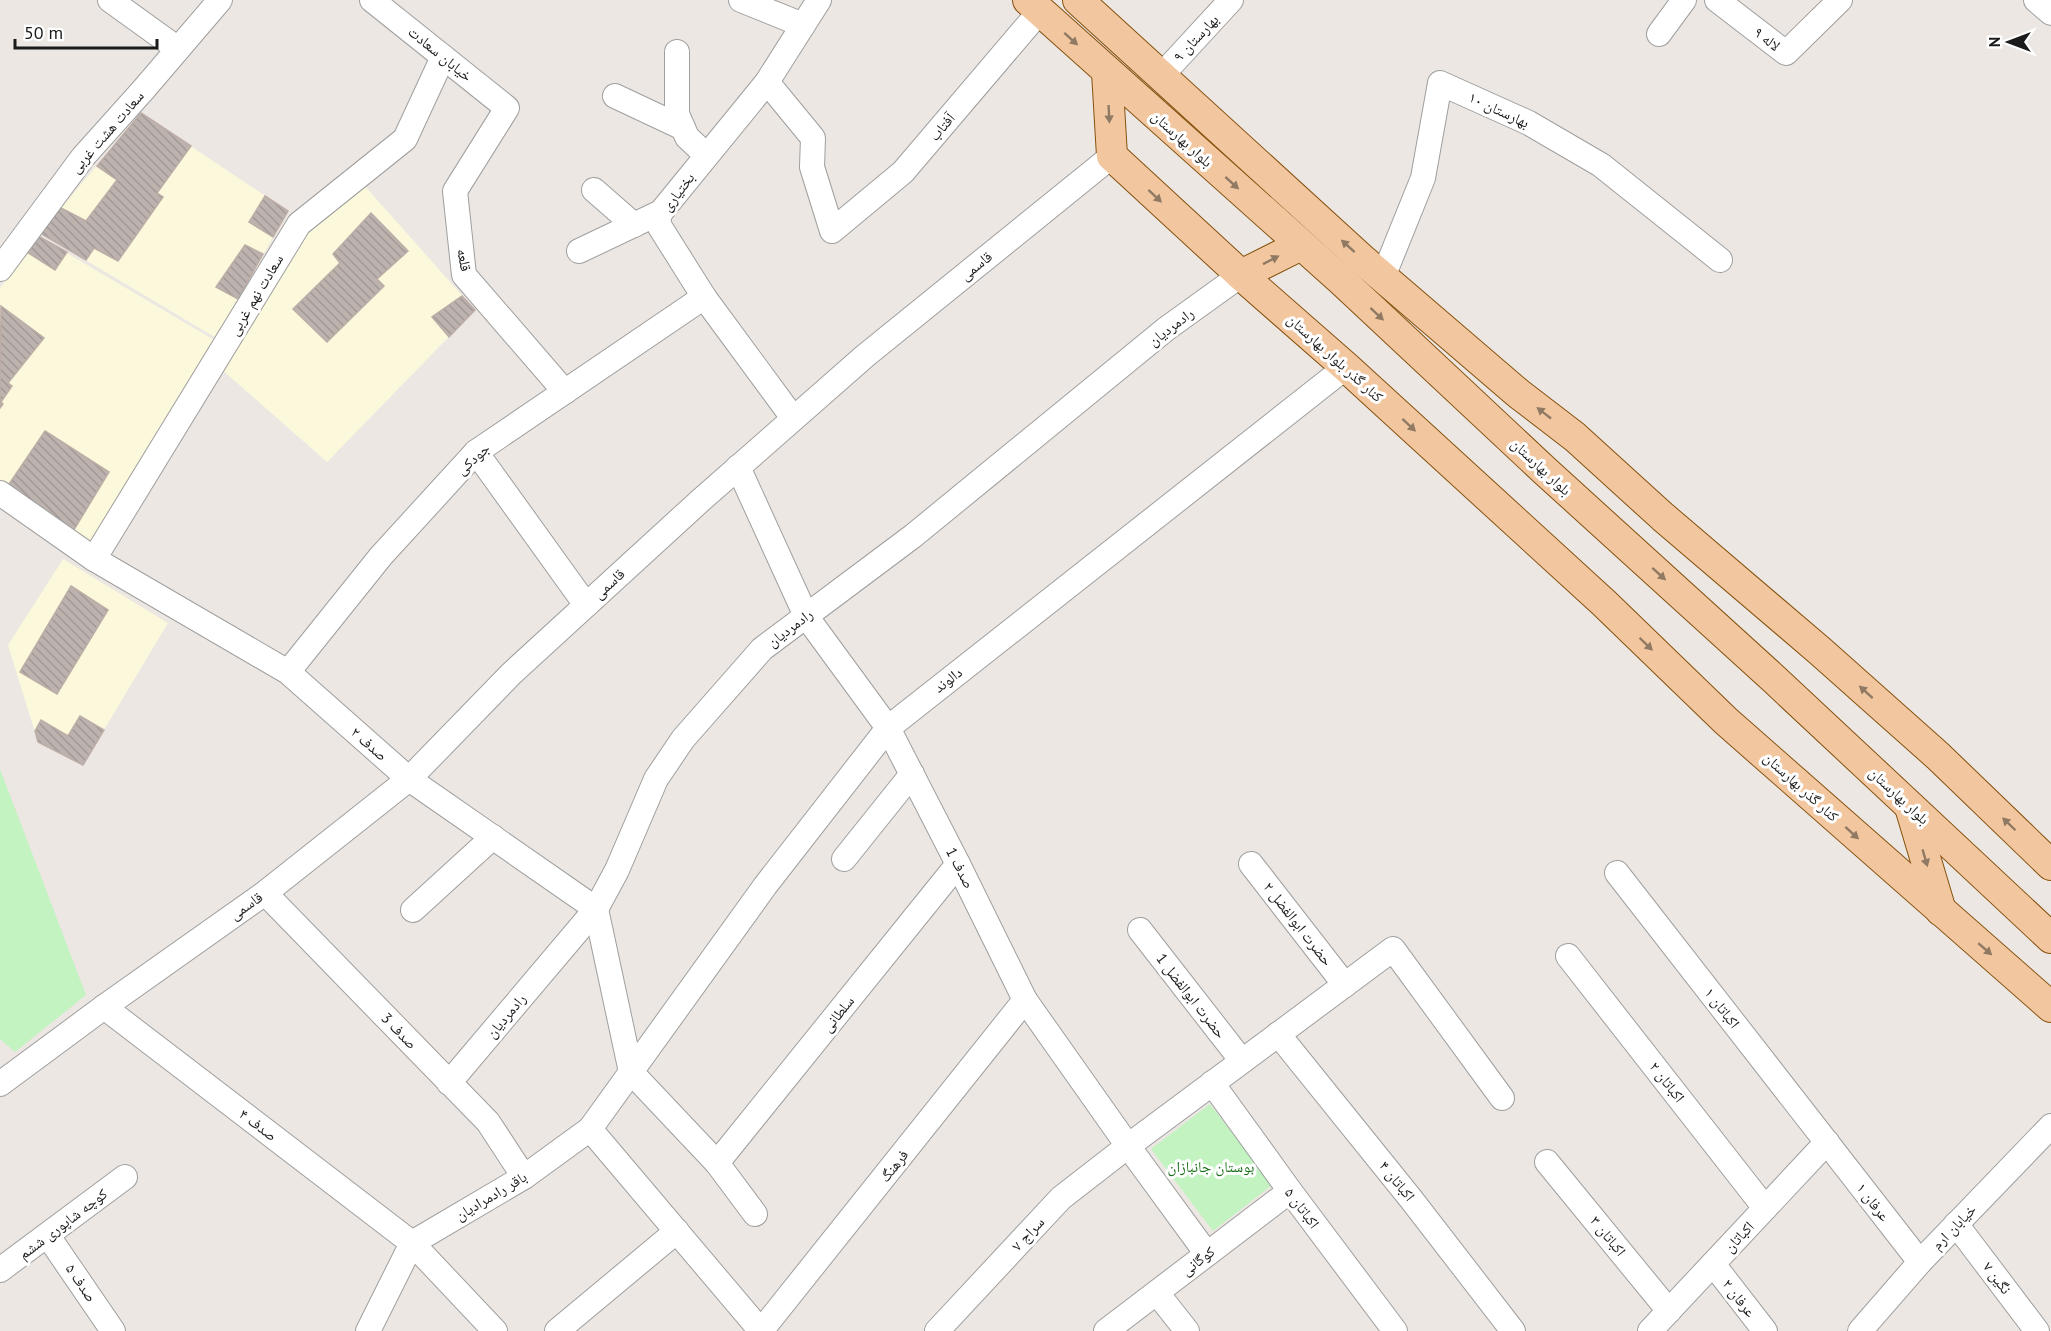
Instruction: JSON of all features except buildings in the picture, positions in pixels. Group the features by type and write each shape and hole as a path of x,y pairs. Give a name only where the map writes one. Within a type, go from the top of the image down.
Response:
{"main road":[{"path":"1078,0 1383,277 1518,394 1575,438 1663,517 1812,643 1938,756 2051,865"},
{"name":"بلوار بهارستان","path":"1034,6 1341,280 1544,470 1774,678 2051,938"},
{"path":"1107,72 1112,156"},
{"name":"کنار گذر بلوار بهارستان","path":"1112,156 1241,275 1346,367 1557,562"},
{"path":"1241,275 1300,245"},
{"path":"1544,470 1577,486 1586,483 1591,476 1591,467 1575,438"},
{"path":"1635,553 1617,525 1615,516 1620,509 1628,505 1663,517"},
{"name":"کنار گذر بهارستان","path":"1557,562 1604,603 1726,721 2051,1007"},
{"path":"1910,806 1941,911"}],"street":[{"path":"110,0 178,49"},
{"name":"سعادت هشت غربی","path":"0,269 83,157 220,0"},
{"name":"خیابان سعادت","path":"372,0 507,108"},
{"path":"741,0 803,25"},
{"name":"بختیاری","path":"794,418 704,297 660,227 658,219 706,155 767,82 819,0"},
{"name":"بهارستان ۹","path":"1161,76 1231,0"},
{"path":"1659,34 1684,0"},
{"name":"لاله ۹","path":"1717,0 1786,53 1840,0"},
{"path":"2036,0 2051,13"},
{"name":"آفتاب","path":"767,82 813,138 812,167 832,231 903,172 1034,6"},
{"path":"677,52 677,114 687,137 706,155"},
{"name":"سعادت نهم غربی","path":"94,559 299,224 405,140 443,57"},
{"name":"بهارستان ۱۰","path":"1383,277 1423,178 1440,83 1529,123 1601,165 1720,260"},
{"path":"615,96 683,128"},
{"name":"قلعه","path":"507,108 455,191 464,275 565,392"},
{"name":"قاسمی","path":"3,1075 265,893 409,779 511,674 738,466 865,356 1112,156"},
{"path":"594,190 634,225"},
{"path":"579,251 661,212"},
{"name":"رادمردیان","path":"449,1083 596,909 617,870 656,779 682,739 762,649 913,536 1166,329 1241,275"},
{"name":"جودکی","path":"288,672 381,556 476,452 704,297"},
{"name":"دالوند","path":"631,1072 765,886 888,728 1346,367"},
{"path":"476,452 586,605"},
{"name":"صدف 1","path":"738,466 806,616 888,728 1025,1000 1208,1254"},
{"name":"صدف ۲","path":"0,493 94,559 288,672 409,779 596,909"},
{"path":"844,859 912,774"},
{"path":"413,910 494,837"},
{"name":"سلطانی","path":"717,1164 958,864"},
{"name":"حضرت ابوالفضل ۲","path":"1251,864 1345,984"},
{"name":"اکباتان ۱","path":"1617,873 1827,1142"},
{"name":"صدف 3","path":"265,893 488,1122 524,1177"},
{"path":"596,909 631,1072 717,1164 755,1214"},
{"name":"حضرت ابوالفضل 1","path":"1140,930 1242,1061"},
{"name":"سراج ۷","path":"937,1331 1061,1198 1393,949 1502,1098"},
{"name":"اکباتان ۲","path":"1568,956 1765,1208"},
{"name":"فرهنگ","path":"761,1331 1025,1000"},
{"name":"صدف ۴","path":"104,1007 412,1243 495,1331"},
{"name":"اکباتان ۴","path":"1278,1034 1412,1199 1513,1331"},
{"name":"باقر رادمرادیان","path":"412,1243 524,1177 590,1129 631,1072"},
{"name":"اکباتان ۵","path":"1212,1083 1395,1331"},
{"name":"خیابان ارم","path":"1860,1331 1920,1262 2051,1126"},
{"path":"590,1129 761,1331"},
{"name":"اکباتان","path":"1650,1331 1827,1142"},
{"name":"عرفان ۱","path":"1827,1142 1920,1262"},
{"name":"اکباتان ۳","path":"1547,1162 1669,1311"},
{"name":"کوچه شاپوری ششم","path":"0,1270 125,1177"},
{"name":"کوگانی","path":"1106,1331 1290,1191"},
{"name":"نگین ۷","path":"1956,1224 2037,1331"},
{"path":"557,1331 676,1231"},
{"name":"صدف ۵","path":"48,1236 113,1331"},
{"path":"368,1331 412,1243"},
{"name":"عرفان ۲","path":"1713,1264 1765,1331"},
{"path":"1157,1293 1187,1331"}],"shaded area":[{"path":"141,113 288,211 216,338 40,233"},
{"path":"363,184 475,310 327,462 220,368 299,237"},
{"path":"38,236 216,341 89,545 0,482 0,288"},
{"path":"63,559 168,623 83,765 38,742 8,645"}],"green space":[{"path":"0,769 86,995 15,1052 0,1039"},
{"name":"بوستان جانبازان","path":"1210,1104 1272,1185 1213,1231 1151,1149"}]}
